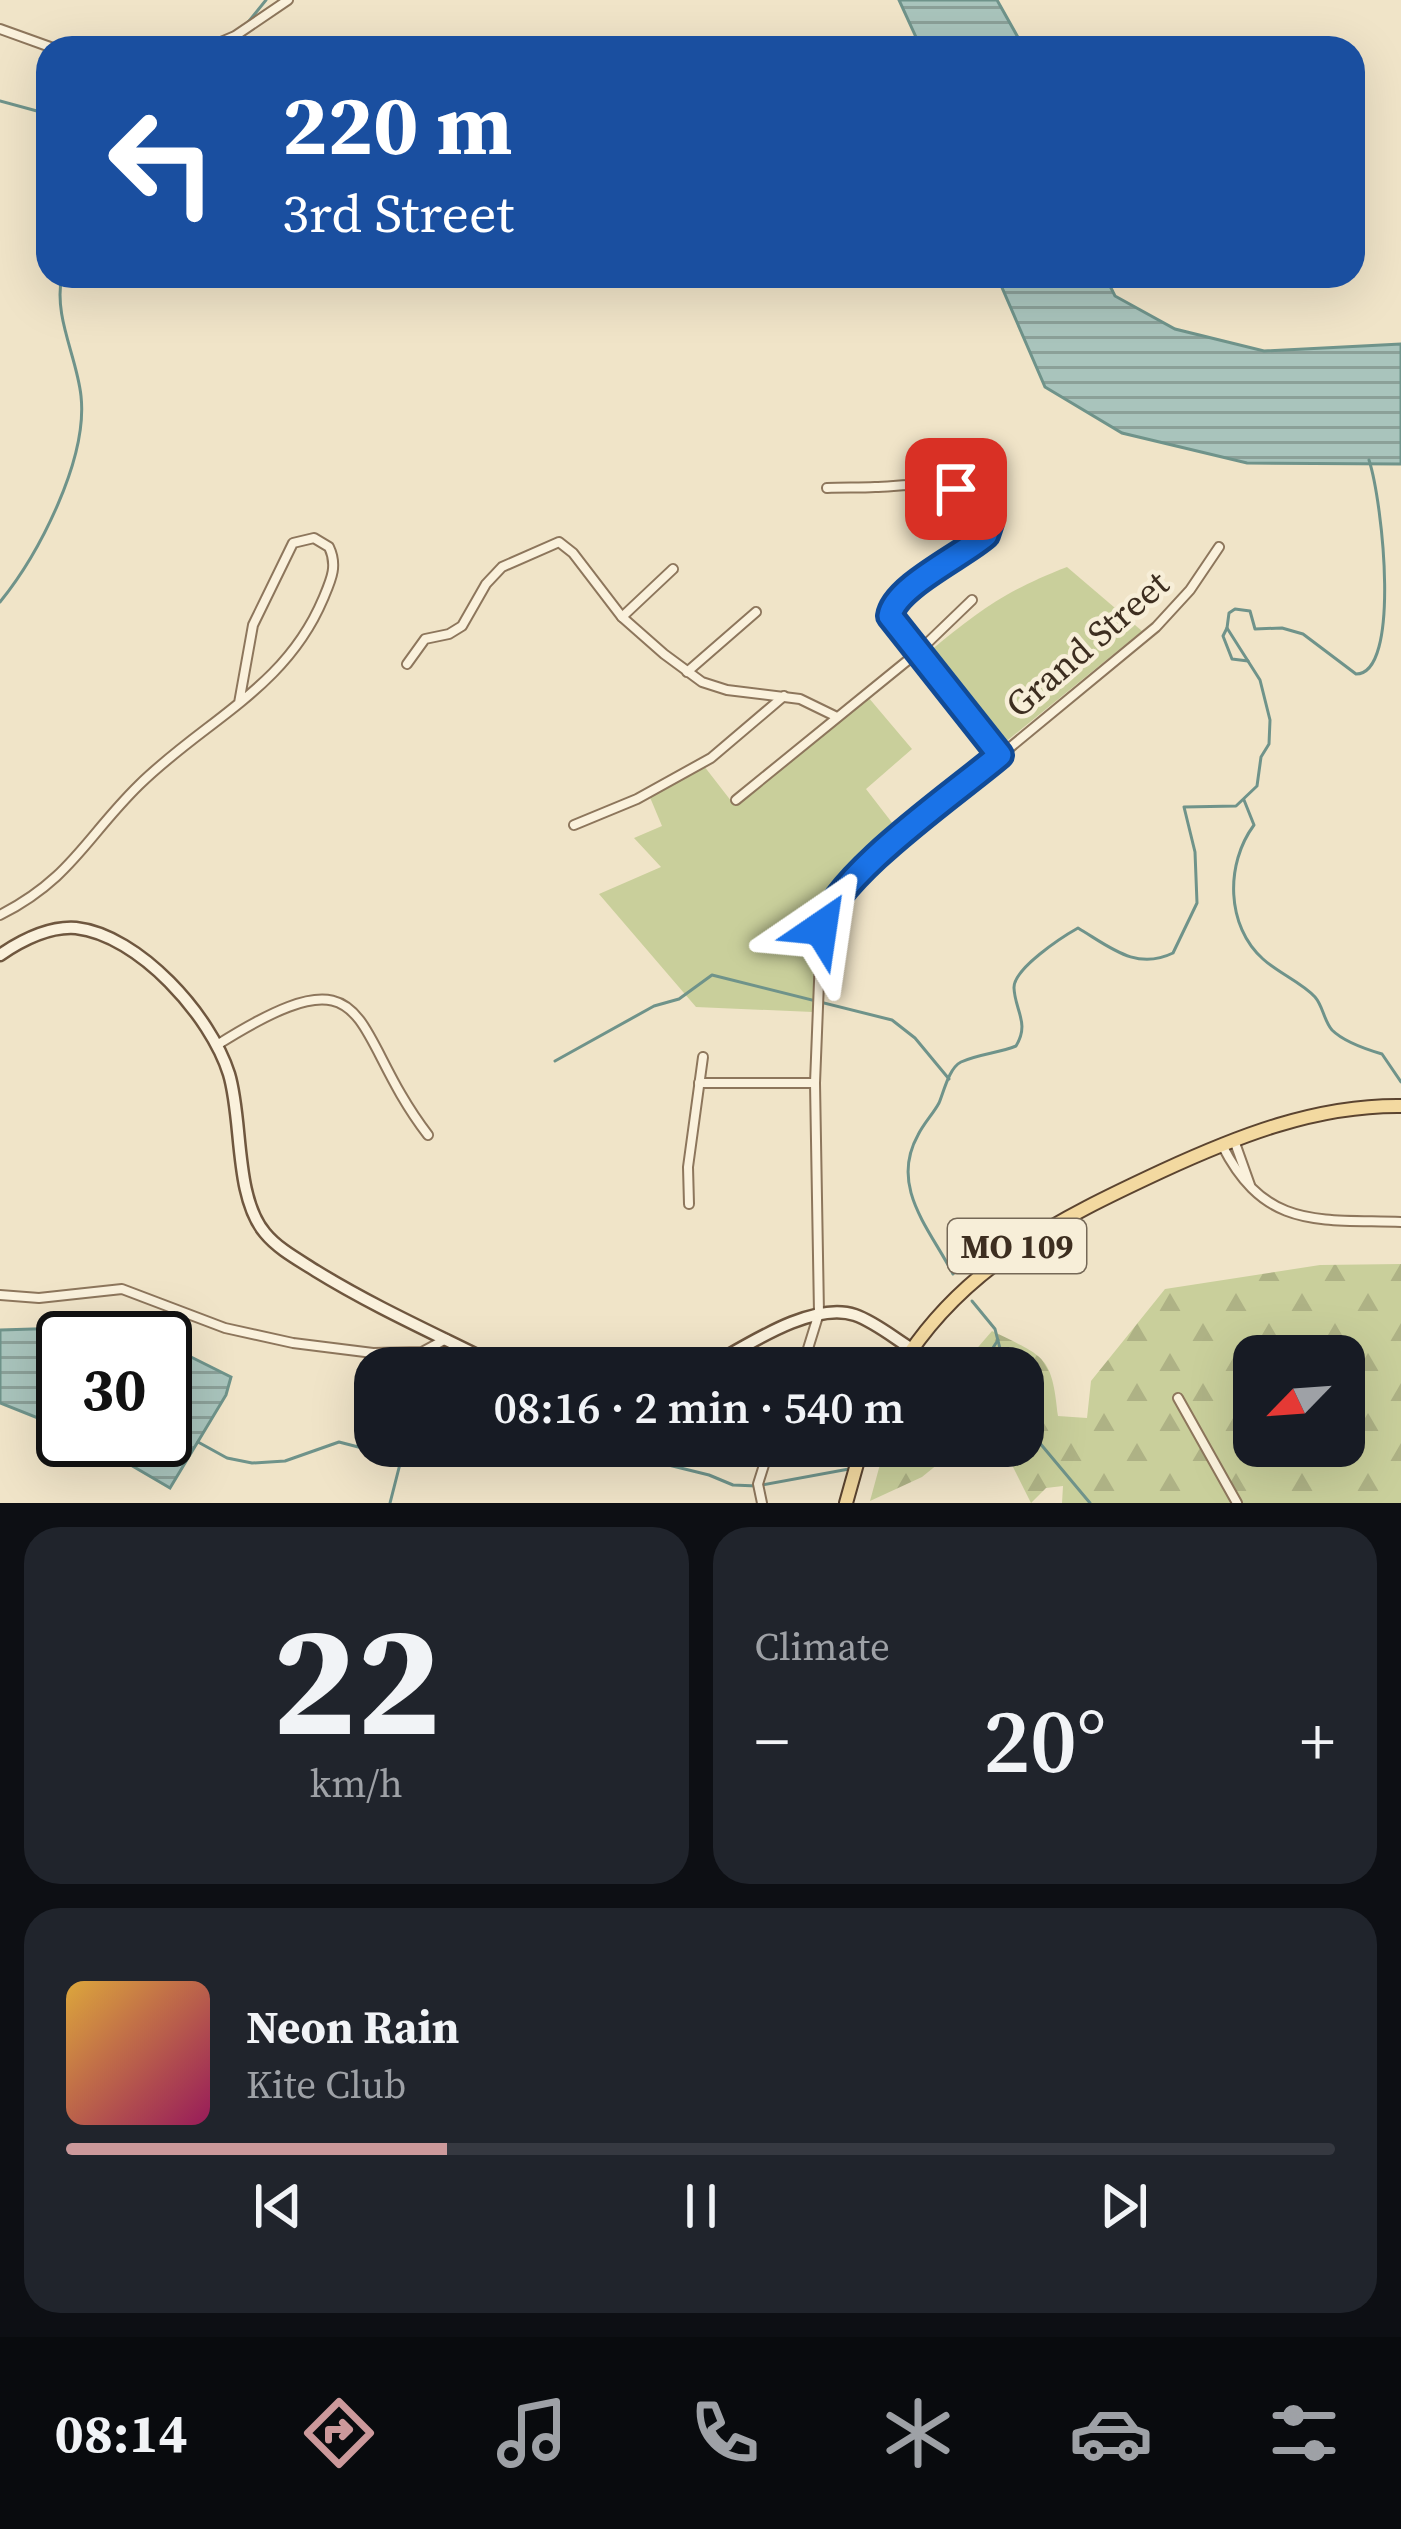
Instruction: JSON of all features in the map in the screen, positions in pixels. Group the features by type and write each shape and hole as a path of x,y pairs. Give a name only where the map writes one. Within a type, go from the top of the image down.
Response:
{"main road":[{"name":"MO 109","path":"914,1347 963,1289 1039,1231 1228,1142 1334,1111 1401,1106"},
{"path":"846,1503 856,1467"}],"street":[{"path":"235,36 288,0"},
{"path":"0,29 36,42"},
{"path":"827,488 934,483 969,493 986,506 990,523 982,540 911,588 890,610 917,652 1000,755"},
{"path":"0,915 48,887 140,783 263,685 290,656 313,623 335,568 329,547 314,538 293,543 282,561 253,625 239,703"},
{"path":"407,664 425,639 462,626 496,572 554,542 566,545 622,616 687,672 727,690 785,695 837,717"},
{"name":"Grand Street","path":"815,1083 824,919 854,878 1173,611 1219,547"},
{"path":"622,616 674,569"},
{"path":"736,800 917,652 972,600"},
{"path":"687,672 756,612"},
{"path":"244,676 263,685"},
{"path":"574,825 637,799 711,758 785,695"},
{"path":"0,955 35,935 80,929 114,939 158,972 200,1018 217,1045 232,1088 250,1200 262,1229 289,1254 351,1292 462,1347"},
{"path":"217,1045 296,1003 341,1002 359,1016 428,1135"},
{"path":"689,1204 688,1167 703,1057"},
{"path":"699,1083 815,1083 819,1313 808,1347"},
{"path":"1228,1142 1238,1176 1282,1211 1305,1219 1401,1222"},
{"path":"0,1294 39,1298 122,1289 225,1328 373,1353 422,1352 446,1339"},
{"path":"749,1347 819,1313 856,1315 909,1347"},
{"path":"1178,1398 1237,1503"},
{"path":"762,1503 758,1484 763,1467"}],"green space":[{"path":"1067,567 1142,631 1003,744 929,652 994,603"},
{"path":"868,697 912,749 866,789 900,833 852,874 823,911 815,946 813,1012 696,1007 599,894 661,867 634,838 662,826 649,795 704,766 735,806"},
{"path":"1401,1264 1401,1503 1062,1503 1063,1486 1046,1488 1031,1503 1013,1467 1044,1467 1044,1362 1053,1381 1058,1416 1087,1418 1091,1381 1165,1289 1320,1265"},
{"path":"992,1331 1024,1347 978,1347"},
{"path":"879,1467 934,1467 922,1477 870,1501"}],"water":[{"path":"899,0 997,0 1017,36 916,36"},
{"path":"1002,288 1111,288 1115,296 1175,329 1264,351 1401,344 1401,464 1247,463 1122,433 1045,387"},
{"path":"36,1329 36,1417 0,1403 0,1330"},
{"path":"192,1358 231,1377 226,1395 192,1451"},
{"path":"134,1467 183,1467 170,1488"}],"waterway":[{"path":"245,26 266,0"},
{"path":"0,101 36,111"},
{"path":"0,602 45,532 77,448 81,396 63,321 60,288"},
{"path":"953,1274 916,1207 908,1172 918,1135 953,1069 968,1059 1016,1046 1022,1024 1016,980 1040,954 1078,928 1135,958 1173,953 1197,903 1195,852 1184,807 1236,806 1257,786 1261,757 1269,744 1270,720 1260,680 1227,628 1229,613 1250,611 1255,629 1282,628 1303,634 1356,674 1370,667 1379,647 1385,583 1369,460"},
{"path":"1227,628 1223,636 1232,659 1248,661"},
{"path":"1244,800 1254,825 1234,876 1242,930 1263,959 1315,997 1332,1030 1382,1054 1401,1082"},
{"path":"555,1061 654,1006 679,999 712,975 892,1020 915,1038 949,1079"},
{"path":"972,1301 995,1329 1000,1347"},
{"path":"994,1347 998,1340"},
{"path":"198,1442 227,1458 252,1463 285,1461 339,1442 354,1446"},
{"path":"1044,1448 1090,1503"},
{"path":"390,1503 399,1467"},
{"path":"677,1467 733,1485 757,1486 849,1469"}],"route":[{"path":"821,928 854,878 1000,755 890,616 892,605 911,588 986,535 990,523 986,506 956,489"}]}
